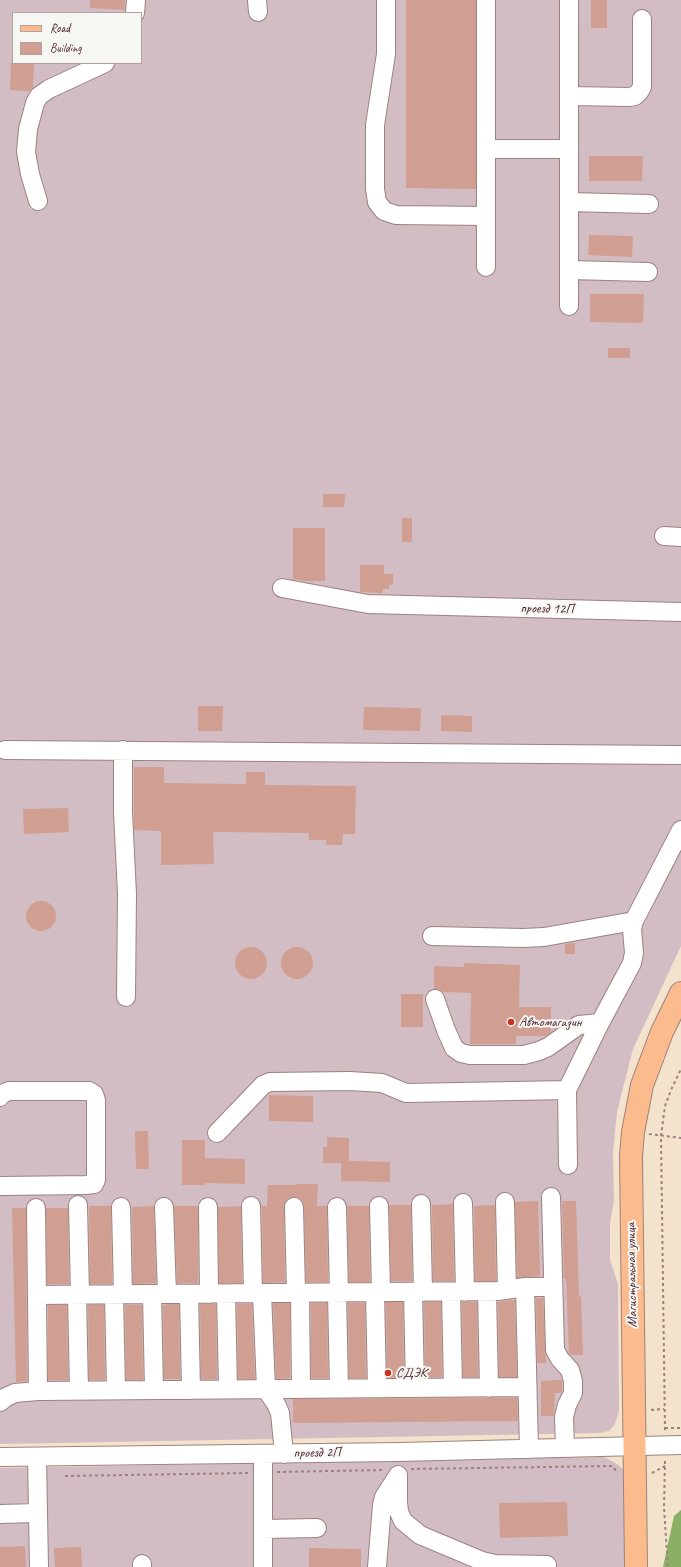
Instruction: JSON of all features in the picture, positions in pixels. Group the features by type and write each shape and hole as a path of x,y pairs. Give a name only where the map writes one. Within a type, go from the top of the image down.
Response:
{"main road":[{"name":"Магистральная улица","path":"636,1567 630,1181 633,1132 642,1085 662,1032 681,993"}],"street":[{"path":"135,12 136,0"},
{"path":"386,0 386,54 375,125 375,190 378,202 384,211 396,215 486,216"},
{"path":"486,0 486,267"},
{"path":"569,0 569,306"},
{"path":"569,96 629,97 635,96 640,92 642,87 642,19"},
{"path":"38,201 30,174 26,152 28,129 35,103 39,96 50,89 103,64"},
{"path":"486,149 569,149"},
{"path":"569,202 649,204"},
{"path":"569,270 648,272"},
{"name":"проезд 12П","path":"282,588 368,604 681,612"},
{"path":"5,750 681,755"},
{"path":"123,750 123,812 127,894 126,997"},
{"path":"568,1165 567,1090 632,963 634,953 632,929 634,921 681,830"},
{"path":"432,936 544,937 634,921"},
{"path":"435,999 454,1048 461,1053 470,1055 524,1055 539,1052 548,1048 579,1025 600,1023"},
{"path":"217,1132 263,1085 270,1082 382,1082 406,1093 567,1090"},
{"path":"0,1097 2,1094 9,1091 89,1091 94,1094 96,1105 96,1180 94,1184 0,1186"},
{"path":"551,1197 555,1350 570,1370 573,1381 573,1393 567,1405 564,1417 565,1448"},
{"path":"505,1202 527,1387 529,1449"},
{"path":"453,1388 463,1203"},
{"path":"415,1388 421,1204"},
{"path":"78,1205 79,1390"},
{"path":"208,1206 228,1389"},
{"path":"251,1206 266,1389 280,1413 284,1454"},
{"path":"377,1388 379,1206"},
{"path":"116,1390 120,1207"},
{"path":"154,1390 164,1207"},
{"path":"294,1207 301,1389"},
{"path":"337,1207 339,1388"},
{"path":"36,1208 38,1391"},
{"path":"37,1295 487,1292 553,1287"},
{"path":"487,1292 489,1388"},
{"path":"189,1294 190,1390"},
{"path":"0,1402 11,1394 38,1391 527,1387"},
{"name":"проезд 2П","path":"0,1457 284,1454 398,1466 529,1449 681,1445"},
{"path":"263,1454 263,1567"},
{"path":"37,1457 39,1567"},
{"path":"398,1466 399,1512 403,1521 420,1535 488,1563 548,1565"},
{"path":"377,1567 382,1505 398,1466"},
{"path":"0,1514 38,1513"},
{"path":"263,1529 317,1528"}],"path":[{"path":"681,1069 665,1106 661,1136 665,1428 681,1428"},
{"path":"661,1136 681,1138"},
{"path":"65,1476 263,1472 398,1466 612,1466"},
{"path":"665,1466 664,1508 668,1567"}],"shaded area":[{"path":"0,0 681,0 681,946 633,1049 617,1112 613,1153 614,1200 610,1223 610,1260 618,1284 619,1411 615,1424 609,1431 600,1433 0,1444"},
{"path":"604,1457 623,1469 625,1478 626,1567 0,1567 0,1468"}],"green space":[{"path":"681,1510 681,1567 663,1567 674,1516"}],"building":[{"path":"90,0 125,0 125,10 90,8"},
{"path":"406,0 476,0 476,189 406,188"},
{"path":"591,0 607,0 607,28 591,28"},
{"path":"11,63 34,64 33,87 30,91 10,90"},
{"path":"589,156 643,156 642,181 589,181"},
{"path":"589,235 633,236 632,257 588,255"},
{"path":"590,294 644,294 643,323 590,322"},
{"path":"608,348 630,348 630,358 608,358"},
{"path":"323,494 345,494 344,507 323,507"},
{"path":"402,518 412,518 412,542 402,542"},
{"path":"293,528 325,528 325,581 304,581 293,579"},
{"path":"360,565 384,565 384,574 393,574 393,585 389,585 389,589 383,589 382,593 360,592"},
{"path":"198,706 223,706 222,731 198,731"},
{"path":"364,707 421,708 420,731 363,730"},
{"path":"441,715 472,716 472,732 441,731"},
{"path":"134,767 164,767 164,783 246,784 246,772 265,772 265,785 356,786 355,834 343,834 342,845 326,845 326,840 309,840 309,833 213,832 214,864 161,865 161,831 134,830"},
{"path":"68,808 69,832 24,834 23,809"},
{"path":"41,901 52,905 56,916 52,927 41,931 30,927 26,916 30,905"},
{"path":"575,943 575,954 565,954 565,944"},
{"path":"251,947 262,952 267,963 262,974 251,979 240,974 235,963 240,952"},
{"path":"297,947 308,952 313,963 308,974 297,979 286,974 281,963 286,952"},
{"path":"464,963 520,965 519,1007 551,1007 551,1032 545,1036 516,1036 516,1044 470,1044 471,993 443,992 434,989 434,966 464,967"},
{"path":"401,994 423,994 423,1027 401,1027"},
{"path":"269,1095 313,1096 313,1122 269,1121"},
{"path":"135,1131 148,1131 149,1169 136,1169"},
{"path":"327,1137 349,1138 349,1161 390,1162 390,1182 341,1181 341,1163 323,1163 323,1147 327,1147"},
{"path":"182,1140 205,1140 205,1158 245,1159 245,1184 205,1183 205,1185 182,1185"},
{"path":"318,1184 317,1206 327,1206 328,1282 306,1282 304,1207 303,1201 294,1197 288,1198 284,1207 285,1282 263,1283 262,1206 267,1206 268,1185"},
{"path":"538,1201 540,1276 517,1278 515,1202"},
{"path":"562,1201 576,1201 579,1297 581,1296 583,1355 571,1355 569,1353 566,1279 564,1279"},
{"path":"453,1204 454,1281 433,1281 432,1205"},
{"path":"389,1205 411,1205 412,1281 391,1281"},
{"path":"495,1205 496,1281 475,1281 474,1206"},
{"path":"89,1206 111,1206 112,1284 90,1284"},
{"path":"154,1206 156,1283 133,1284 132,1207"},
{"path":"174,1206 198,1206 198,1283 177,1283"},
{"path":"241,1206 242,1283 219,1283 218,1207"},
{"path":"347,1206 369,1206 370,1282 349,1282"},
{"path":"12,1208 26,1208 27,1381 16,1382"},
{"path":"46,1208 68,1208 69,1284 47,1284"},
{"path":"536,1298 543,1298 546,1363 537,1363"},
{"path":"515,1300 517,1377 499,1377 498,1302"},
{"path":"386,1302 403,1302 404,1378 387,1378"},
{"path":"424,1302 441,1302 442,1377 425,1377"},
{"path":"462,1302 477,1302 478,1377 463,1377"},
{"path":"273,1303 290,1303 290,1378 276,1379"},
{"path":"311,1303 327,1303 328,1378 311,1378"},
{"path":"348,1303 365,1303 366,1378 349,1378"},
{"path":"179,1304 180,1379 164,1379 163,1305"},
{"path":"200,1304 216,1304 217,1379 201,1379"},
{"path":"237,1304 252,1304 255,1379 238,1379"},
{"path":"48,1305 67,1305 68,1380 48,1380"},
{"path":"88,1305 104,1305 105,1380 89,1380"},
{"path":"125,1305 142,1305 143,1380 126,1380"},
{"path":"562,1380 561,1393 555,1393 554,1416 541,1416 541,1381"},
{"path":"517,1398 518,1421 293,1423 293,1399"},
{"path":"567,1502 568,1536 500,1538 499,1503"},
{"path":"25,1546 26,1567 0,1567 0,1547"},
{"path":"81,1547 82,1567 55,1567 54,1548"},
{"path":"309,1548 361,1549 361,1567 309,1567"}],"place":[{"name":"Автомагазин","path":"511,1022"},
{"name":"СДЭК","path":"388,1373"}]}
